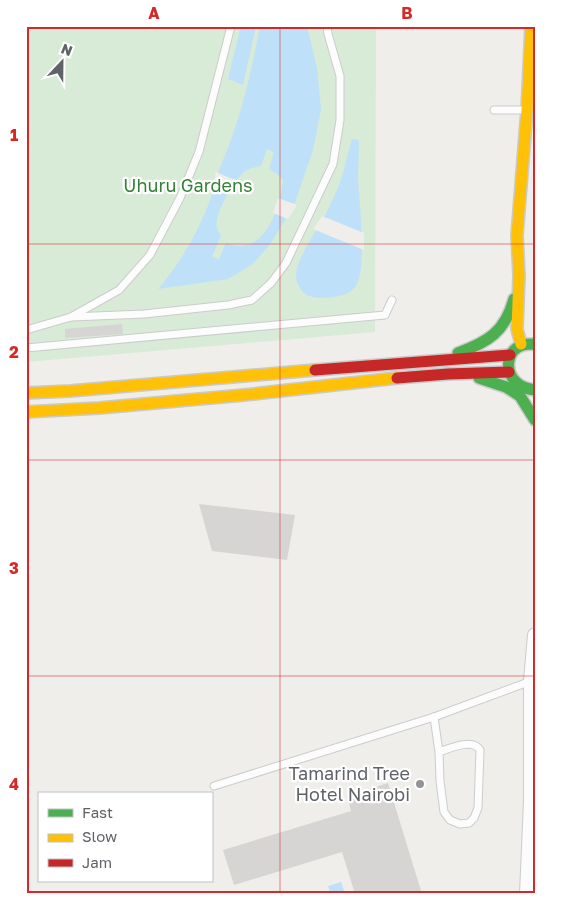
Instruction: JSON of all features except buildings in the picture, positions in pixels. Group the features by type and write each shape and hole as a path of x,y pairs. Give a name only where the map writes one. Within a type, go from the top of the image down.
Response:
{"street":[{"path":"521,344 517,329 519,276 517,235 527,110 531,95 531,26"},
{"path":"441,360 482,344 500,328 512,309 519,276"},
{"path":"535,344 521,344 510,355 508,366 509,372 517,384 530,390 535,419"},
{"path":"26,393 510,355"},
{"path":"26,412 99,408 235,396 448,374 509,372"},
{"path":"448,374 483,379 506,386 520,396 535,419"},
{"path":"526,894 532,741 531,681 535,635"}],"lane":[{"path":"26,330 71,317 119,290 150,255 180,198 199,152 231,26"},
{"path":"71,317 144,314 252,300 271,283 286,263 333,164 340,120 340,76 327,26"},
{"path":"494,110 527,110"},
{"path":"26,348 385,314 392,300"},
{"path":"214,786 434,717 531,681"},
{"path":"434,717 444,812 450,820 460,824 469,823 474,818 478,808 480,750 474,744 439,752"}],"green space":[{"name":"Uhuru Gardens","path":"26,26 376,26 375,332 26,362"}],"water":[{"path":"241,26 256,26 243,85 228,79"},
{"path":"260,26 307,26 317,68 321,110 313,150 295,203 271,243 253,264 228,279 158,289 184,254 198,229 215,187 219,170 242,105","holes":["267,149 274,152 269,169 283,180 276,212 271,222 258,239 249,244 238,246 226,243 219,259 212,257 221,235 217,228 218,215 231,189 245,171 261,166"]},
{"path":"352,139 359,140 358,178 362,251 359,278 355,287 346,294 327,298 309,296 301,290 298,284 296,278 297,268 303,253 326,214 337,190"},
{"path":"341,882 345,894 331,894 328,886"}],"pier":[{"path":"216,172 239,182 231,195 212,187"},
{"path":"278,198 297,205 288,219 273,213"},
{"path":"322,216 364,233 364,250 313,229"}],"traffic: fast":[{"path":"458,353 478,345 494,334 506,320 514,299"},
{"path":"535,344 517,348 510,356 509,362 510,373 519,385 535,390"},
{"path":"479,378 506,387 520,396 535,420"}],"traffic: slow":[{"path":"521,344 517,329 519,276 517,235 527,110 531,26"},
{"path":"26,393 315,370"},
{"path":"26,412 99,408 244,395 397,378"}],"traffic: jam":[{"path":"315,370 510,355"},
{"path":"397,378 509,372"}],"place":[{"name":"Tamarind Tree Hotel Nairobi","path":"420,784"}]}
